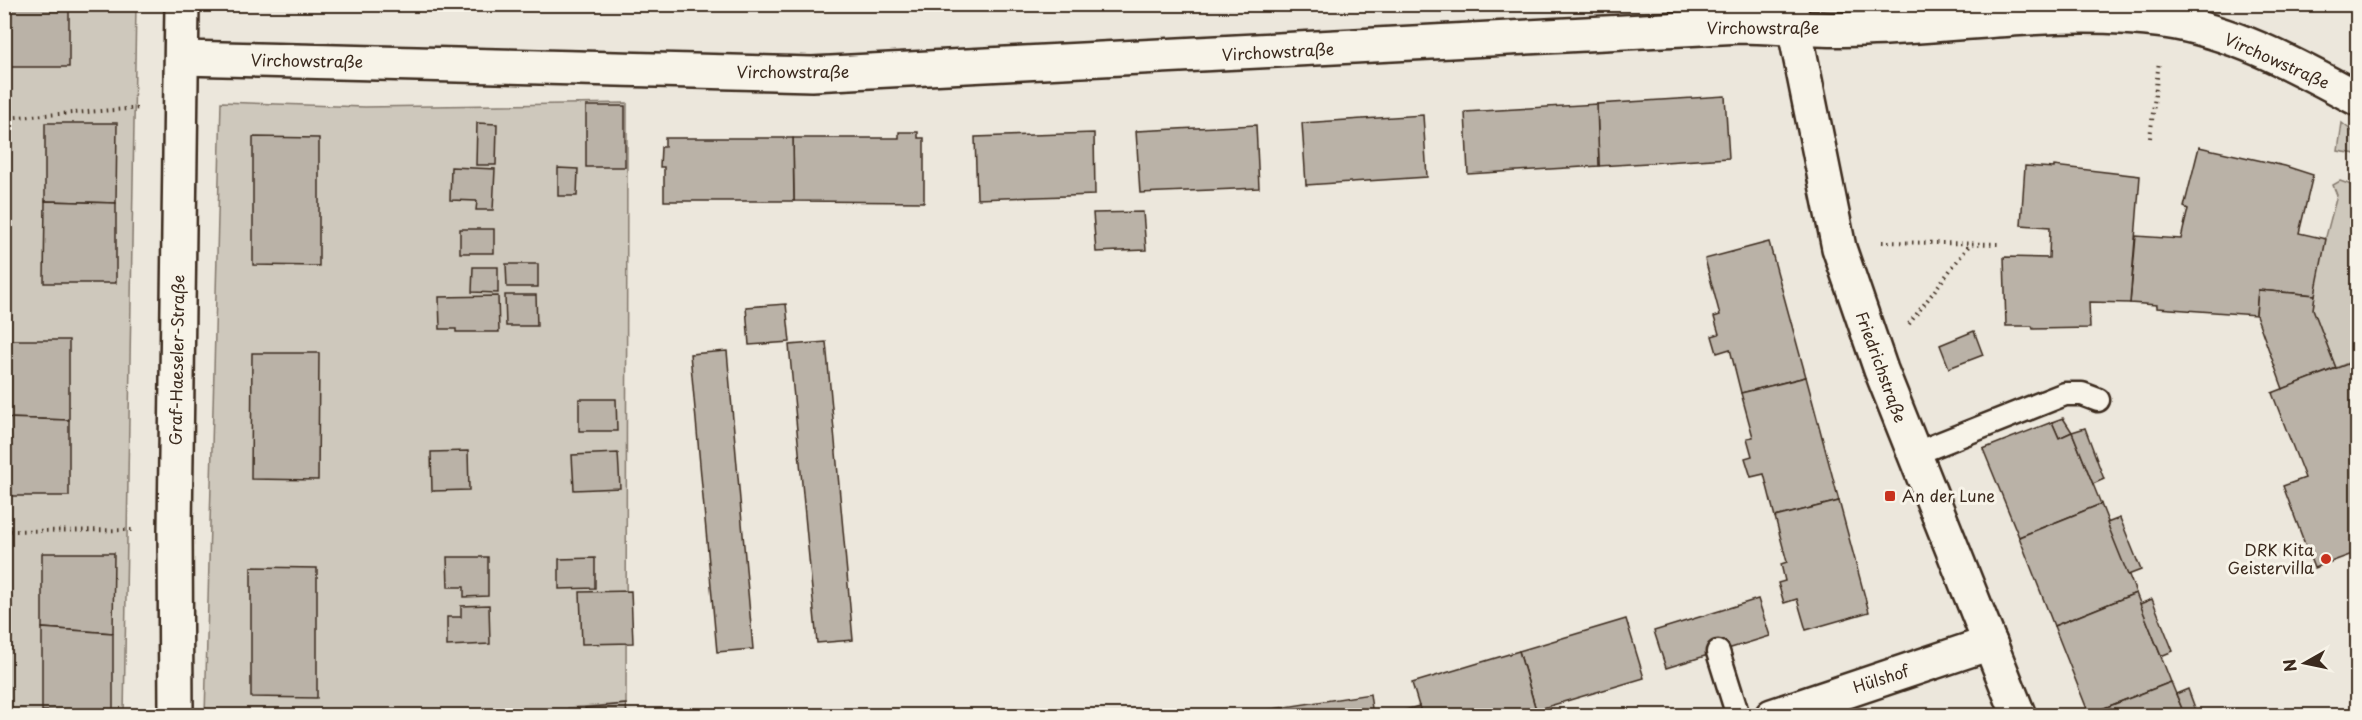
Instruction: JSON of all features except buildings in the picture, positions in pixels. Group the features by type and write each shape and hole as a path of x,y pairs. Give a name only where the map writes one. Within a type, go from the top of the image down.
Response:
{"street":[{"name":"Graf-Haeseler-Straße","path":"176,716 175,530 182,4"},
{"name":"Virchowstraße","path":"182,58 812,74 1741,26 1792,16 1864,29 2025,16 2167,13 2296,66 2358,99"},
{"name":"Friedrichstraße","path":"1792,16 1839,248 1881,370 2019,716"},
{"name":"Hülshof","path":"1772,716 1990,643"}],"lane":[{"path":"1914,454 2065,393 2082,394 2098,400"},
{"path":"1718,652 1738,716"}],"path":[{"path":"2150,138 2160,53"},
{"path":"4,117 181,105"},
{"path":"1839,248 1875,242 1999,244"},
{"path":"1905,329 1971,243"},
{"path":"4,531 175,530"}],"shaded area":[{"path":"4,5 136,5 124,715 5,715"},
{"path":"221,102 365,107 627,103 626,704 568,708 566,716 205,716"},
{"path":"2342,123 2357,135 2357,154 2338,151"},
{"path":"2340,181 2357,187 2357,359 2336,368 2313,309 2318,267 2337,195 2333,185"}],"place":[{"name":"An der Lune","path":"1890,496"},
{"name":"DRK Kita Geistervilla","path":"2326,559"}]}
